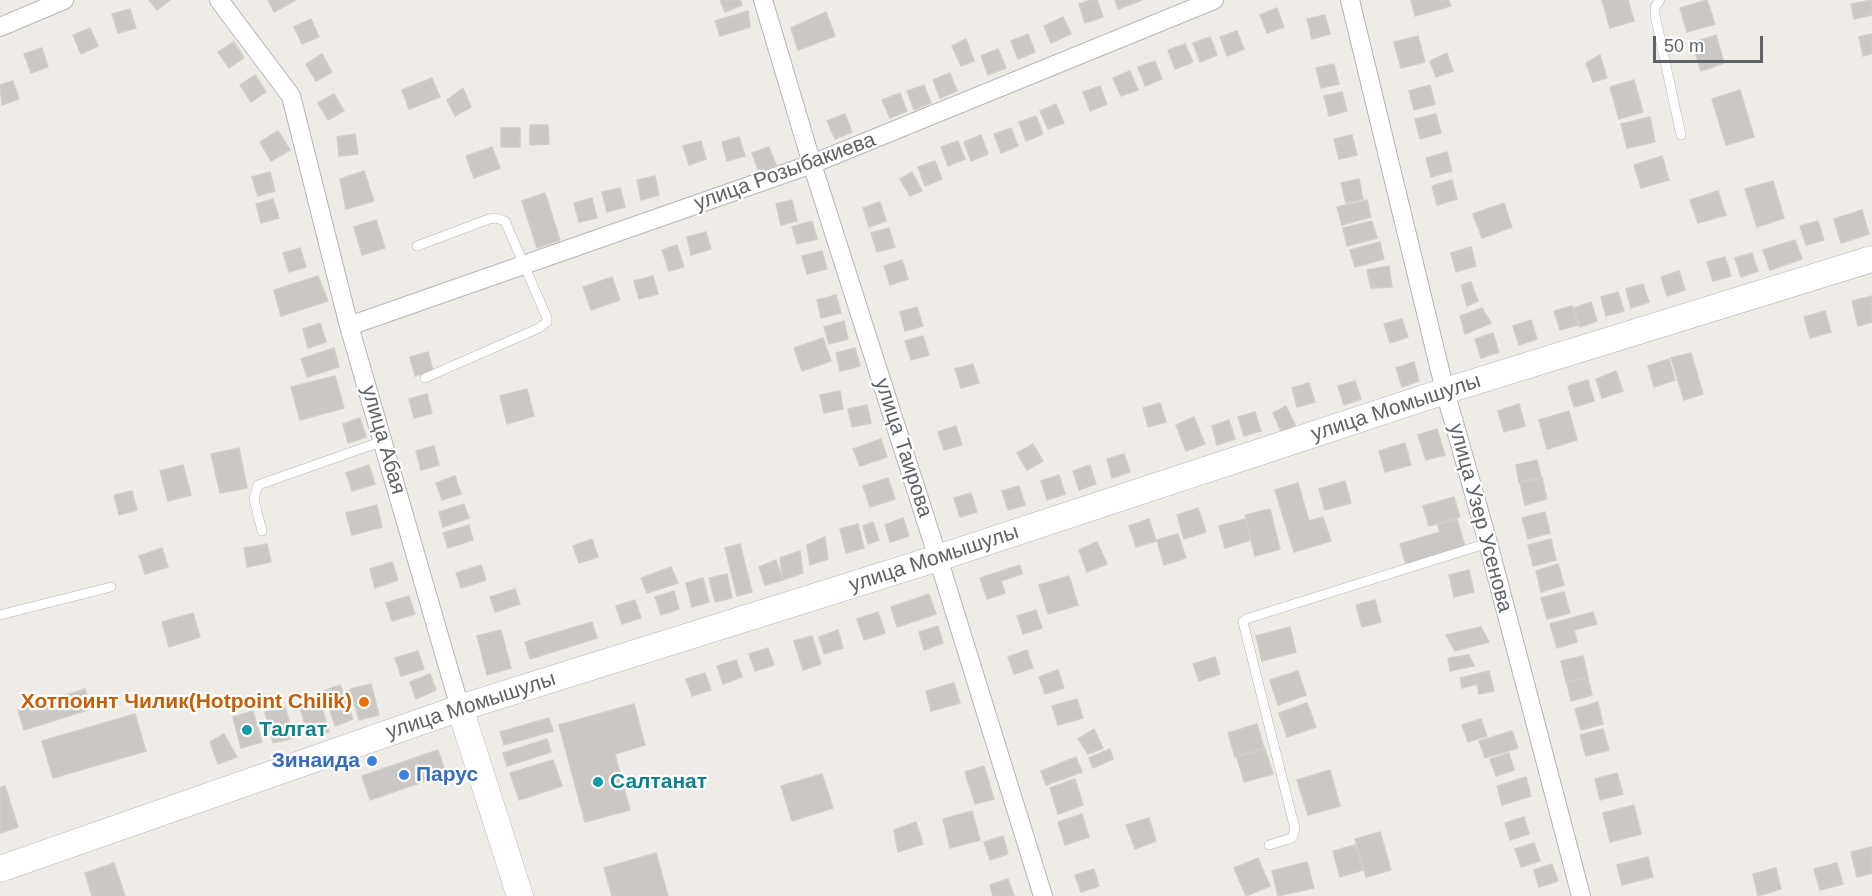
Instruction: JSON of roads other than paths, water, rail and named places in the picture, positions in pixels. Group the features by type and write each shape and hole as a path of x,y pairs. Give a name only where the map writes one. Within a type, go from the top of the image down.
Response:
{"street":[{"path":"0,27 64,0"},
{"name":"улица Абая","path":"219,0 291,96 349,327 460,708 520,896"},
{"name":"улица Таирова","path":"763,0 812,164 938,558 1042,896"},
{"name":"улица Розыбакиева","path":"349,327 812,164 1214,0"},
{"name":"улица Узер Усенова","path":"1350,0 1446,391 1581,896"},
{"name":"улица Момышулы","path":"0,869 460,708 938,558 1446,391 1872,259"}],"lane":[{"path":"1660,0 1655,7 1655,15 1681,135"},
{"path":"417,246 496,218 505,221 547,318 547,322 539,328 425,378"},
{"path":"262,531 254,499 258,485 383,441"},
{"path":"1269,845 1292,838 1295,828 1243,622 1246,619 1488,543"},
{"path":"0,615 111,587"}],"place":[{"name":"Хотпоинт Чилик(Hotpoint Chilik)","path":"364,702"},
{"name":"Талгат","path":"247,730"},
{"name":"Зинаида","path":"372,761"},
{"name":"Парус","path":"404,775"},
{"name":"Салтанат","path":"598,782"}]}
